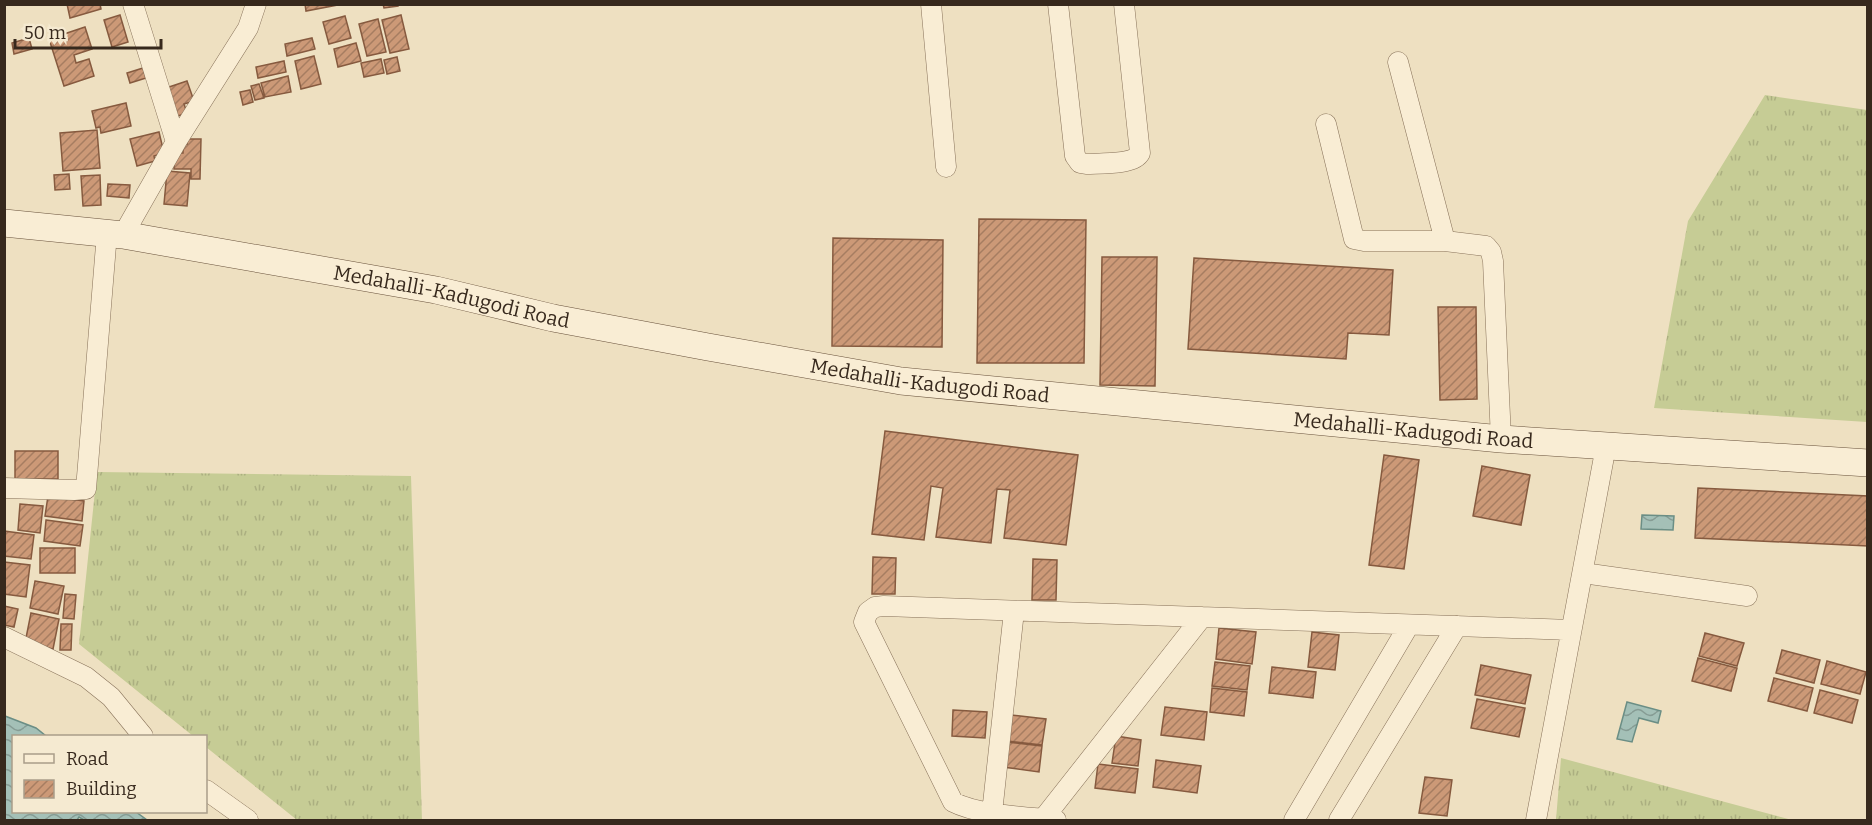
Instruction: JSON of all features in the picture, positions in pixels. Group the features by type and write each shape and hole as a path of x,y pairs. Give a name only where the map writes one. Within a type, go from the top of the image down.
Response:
{"street":[{"path":"133,4 176,142"},
{"path":"4,488 86,489 115,234 248,28 256,4"},
{"path":"931,4 946,167"},
{"path":"1058,4 1075,156 1080,163 1086,164 1132,160 1140,153 1124,4"},
{"path":"1398,62 1445,241"},
{"path":"1326,124 1354,239 1445,241 1486,246 1491,252 1501,439"},
{"name":"Medahalli-Kadugodi Road","path":"4,223 115,234 436,290 553,318 901,381 1501,439 1868,463"},
{"path":"1536,820 1606,446"},
{"path":"1583,573 1747,596"},
{"path":"1202,617 1050,820 992,813 953,802 864,622 868,612 875,607 884,606 1202,617 1410,625 1571,630"},
{"path":"992,813 1014,611"},
{"path":"1294,820 1410,625"},
{"path":"1339,820 1456,626"},
{"path":"4,637 86,677 111,697 142,735"},
{"path":"207,791 248,820"}],"green space":[{"path":"1765,95 1867,110 1867,422 1654,408 1688,221"},
{"path":"97,472 411,476 422,820 297,820 207,748 207,735 192,735 79,644"},
{"path":"1561,758 1792,820 1556,820"}],"water":[{"path":"1642,515 1674,516 1673,530 1641,529"},
{"path":"1627,702 1661,711 1658,723 1639,718 1632,742 1617,739"},
{"path":"5,716 36,728 45,735 12,735 12,813 137,813 147,820 84,820 79,817 77,820 5,820"}],"building":[{"path":"67,4 100,4 101,9 70,18"},
{"path":"305,4 343,4 306,11"},
{"path":"383,4 398,4 398,6 384,8"},
{"path":"120,15 128,42 112,47 104,20"},
{"path":"401,15 409,49 390,53 382,20"},
{"path":"345,16 351,38 329,44 323,22"},
{"path":"378,19 386,52 367,56 359,24"},
{"path":"85,27 92,49 74,55 76,63 89,59 94,76 64,86 49,39"},
{"path":"29,38 32,49 14,54 12,43"},
{"path":"312,38 315,49 287,56 285,44"},
{"path":"356,43 361,61 338,67 334,49"},
{"path":"314,56 321,84 301,89 295,61"},
{"path":"397,57 400,71 387,74 384,60"},
{"path":"381,59 384,73 364,77 361,63"},
{"path":"284,61 286,72 258,78 256,67"},
{"path":"143,68 146,78 130,83 127,73"},
{"path":"288,76 291,92 265,97 261,83"},
{"path":"187,81 194,101 184,104 187,113 175,117 166,88"},
{"path":"259,84 264,98 255,100 251,86"},
{"path":"250,90 253,102 243,105 240,92"},
{"path":"126,103 131,126 101,133 100,127 96,128 92,111"},
{"path":"97,130 100,168 63,171 60,133"},
{"path":"159,132 164,153 154,156 155,161 137,166 130,139"},
{"path":"187,139 201,139 200,179 191,179 191,169 174,169 174,153 183,153 183,143 187,144"},
{"path":"167,171 190,173 187,206 164,204"},
{"path":"69,174 70,189 55,190 54,175"},
{"path":"100,175 101,205 83,206 81,176"},
{"path":"108,184 130,185 129,198 107,196"},
{"path":"979,219 1086,220 1084,363 977,363"},
{"path":"833,238 943,240 942,347 832,346"},
{"path":"1102,257 1157,257 1155,386 1100,385"},
{"path":"1194,258 1393,270 1389,335 1348,333 1346,359 1188,349"},
{"path":"1438,307 1476,307 1477,399 1440,400"},
{"path":"885,431 1078,455 1066,545 1004,538 1010,490 997,489 991,543 936,537 943,488 931,486 924,540 872,534"},
{"path":"15,451 58,451 58,479 15,479"},
{"path":"1384,455 1419,460 1404,569 1369,565"},
{"path":"1482,466 1530,475 1521,525 1473,516"},
{"path":"1698,488 1868,496 1868,546 1695,538"},
{"path":"48,496 84,501 82,521 45,516"},
{"path":"20,504 43,506 40,533 18,530"},
{"path":"46,520 83,525 80,546 44,541"},
{"path":"4,531 34,535 31,559 4,556"},
{"path":"40,548 75,548 75,573 40,573"},
{"path":"873,557 896,558 895,594 872,594"},
{"path":"1033,559 1057,560 1056,600 1032,600"},
{"path":"4,562 30,565 26,597 4,594"},
{"path":"35,581 64,586 58,614 30,608"},
{"path":"65,594 76,595 74,619 63,618"},
{"path":"4,606 18,609 14,627 4,625"},
{"path":"31,613 59,619 53,649 25,643"},
{"path":"61,624 72,624 71,650 60,650"},
{"path":"1219,628 1256,632 1252,664 1216,659"},
{"path":"1312,632 1339,635 1335,670 1308,667"},
{"path":"1705,633 1744,643 1737,666 1699,656"},
{"path":"1782,650 1820,660 1814,683 1776,673"},
{"path":"1698,658 1737,668 1731,691 1692,681"},
{"path":"1827,661 1866,672 1860,694 1821,684"},
{"path":"1215,662 1250,666 1247,690 1212,686"},
{"path":"1481,665 1531,675 1525,704 1475,695"},
{"path":"1272,667 1316,672 1313,698 1269,693"},
{"path":"1774,678 1813,688 1807,711 1768,701"},
{"path":"1212,688 1247,692 1244,716 1210,712"},
{"path":"1820,690 1858,700 1852,723 1814,713"},
{"path":"1477,699 1525,708 1519,737 1471,728"},
{"path":"1165,707 1207,712 1204,740 1161,735"},
{"path":"953,710 987,712 985,738 952,736"},
{"path":"1011,715 1046,719 1042,745 1007,741"},
{"path":"1116,736 1141,740 1138,766 1112,763"},
{"path":"1007,742 1042,746 1039,772 1003,767"},
{"path":"1156,760 1201,766 1197,793 1153,787"},
{"path":"1098,764 1138,769 1135,793 1095,788"},
{"path":"1425,777 1452,780 1447,816 1419,813"}]}
